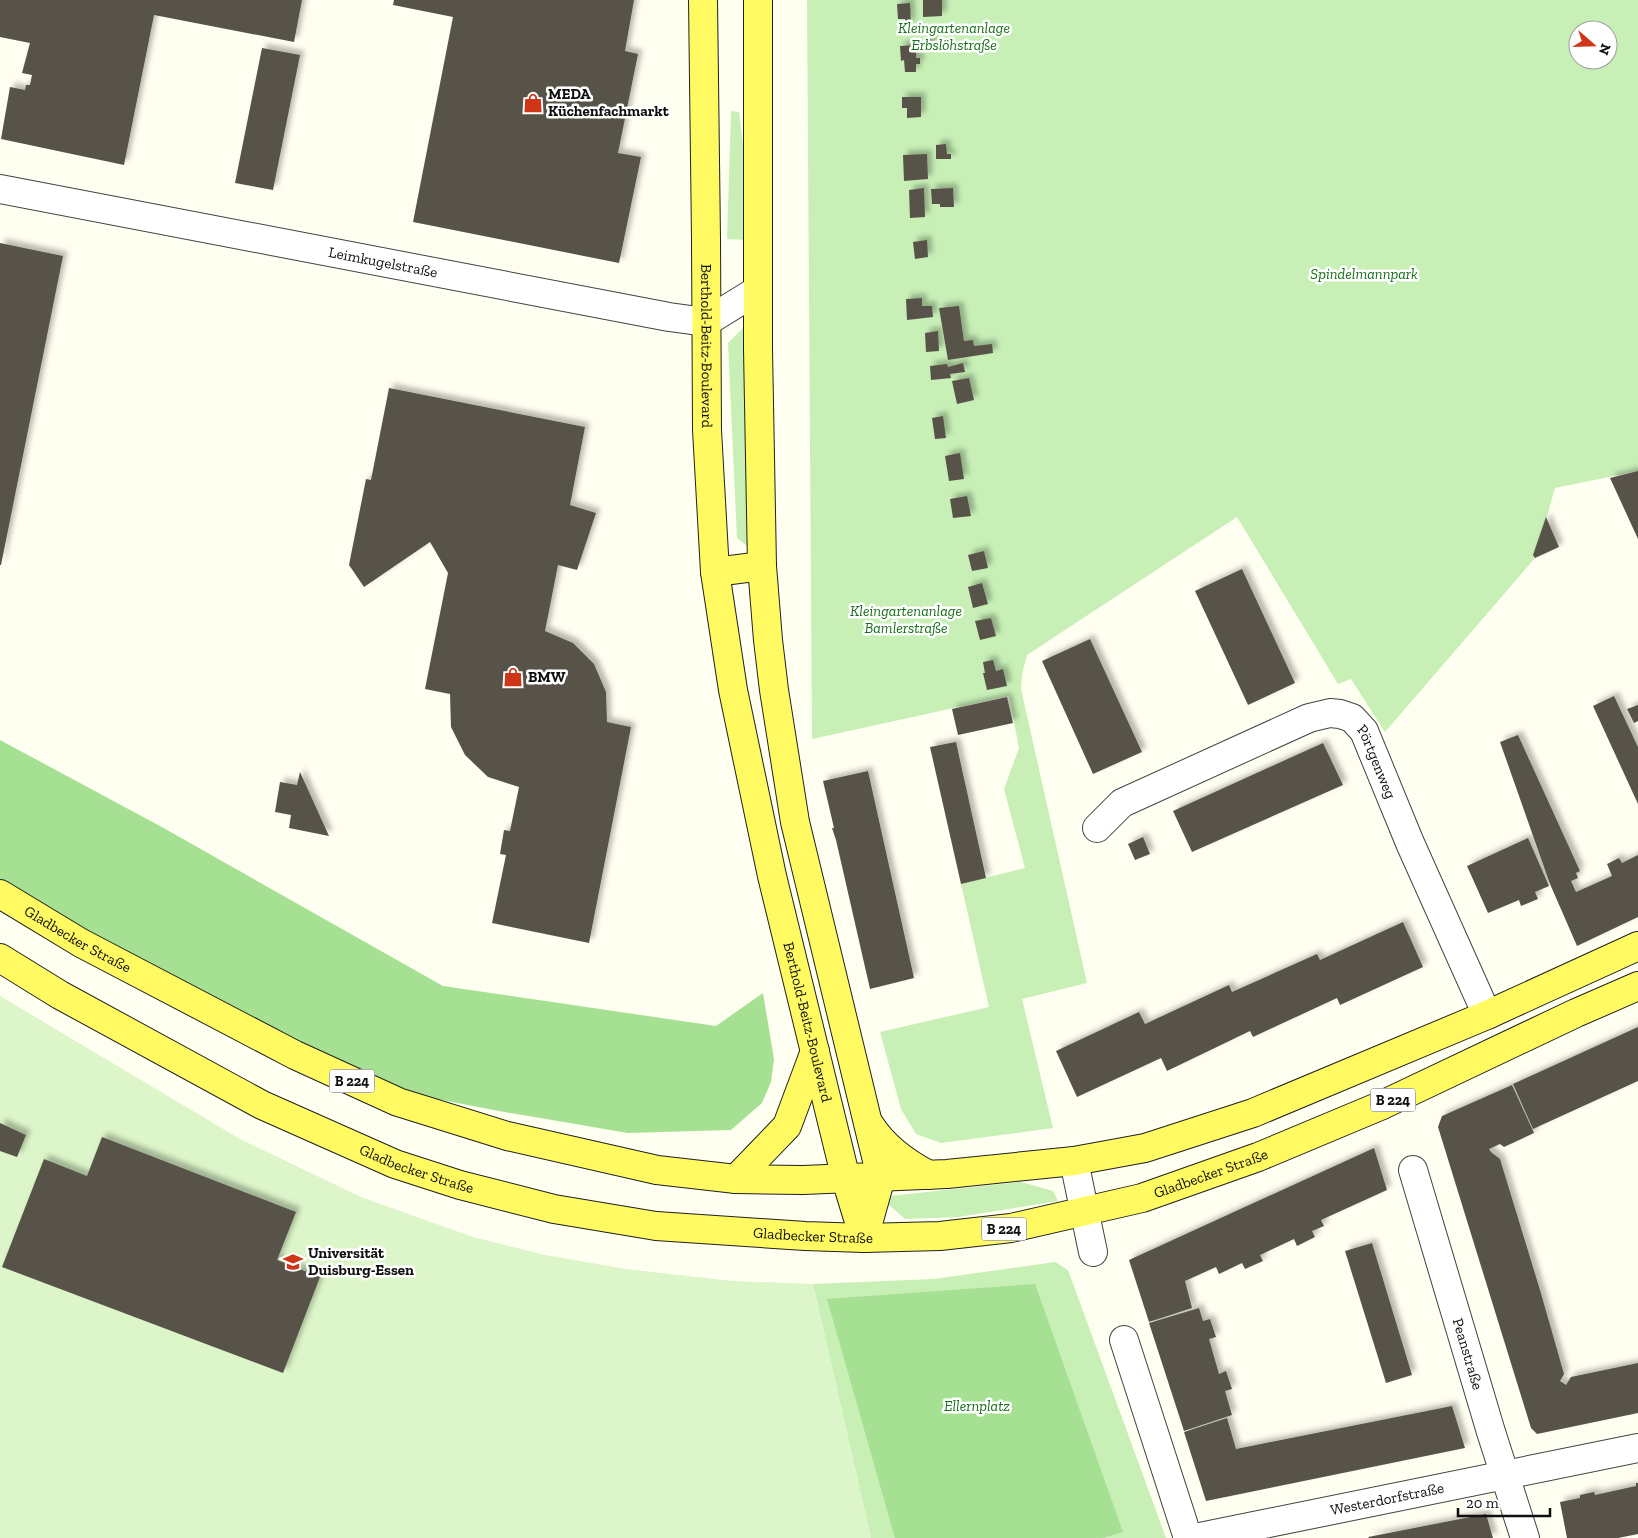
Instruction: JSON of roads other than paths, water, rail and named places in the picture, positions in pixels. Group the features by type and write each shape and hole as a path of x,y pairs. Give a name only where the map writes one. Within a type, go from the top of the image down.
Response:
{"main road":[{"name":"Berthold-Beitz-Boulevard","path":"704,0 706,430 715,572 733,690 772,876 846,1179 864,1238"},
{"path":"758,0 758,290 762,566 768,640 795,822 881,1177 864,1238"},
{"path":"715,572 762,566"},
{"name":"Berthold-Beitz-Boulevard","path":"733,690 737,666 745,640 755,634 765,636 768,640"},
{"name":"Gladbecker Straße","path":"0,894 89,948 295,1055 398,1102 507,1136 657,1170 736,1179 803,1180 929,1175 1074,1160 1145,1148 1253,1113 1487,1015 1638,946"},
{"name":"Gladbecker Straße","path":"0,958 60,995 262,1106 394,1164 451,1182 554,1209 656,1226 864,1238 940,1236 1011,1228 1142,1198 1258,1157 1380,1106 1567,1017 1638,986"},
{"path":"736,1179 787,1126 815,1051"},
{"path":"869,1123 874,1132 893,1150 915,1168 929,1175"}],"street":[{"name":"Leimkugelstraße","path":"0,189 669,318 706,322"},
{"path":"706,322 758,290"},
{"name":"Pörtgenweg","path":"1097,828 1122,802 1309,718 1330,713 1352,718 1364,731 1414,851 1487,1015"},
{"path":"1074,1160 1093,1252"},
{"name":"Peanstraße","path":"1413,1170 1525,1538"},
{"path":"1124,1340 1188,1538"},
{"name":"Westerdorfstraße","path":"1195,1538 1638,1448"}],"place":[{"name":"MEDA Küchenfachmarkt","path":"533,103"},
{"name":"BMW","path":"513,677"},
{"name":"Universität Duisburg-Essen","path":"293,1262"}],"park label":[{"name":"Kleingartenanlage Erbslöhstraße","path":"954,36"},
{"name":"Spindelmannpark","path":"1364,274"},
{"name":"Kleingartenanlage Bamlerstraße","path":"906,620"},
{"name":"Ellernplatz","path":"977,1406"}]}
